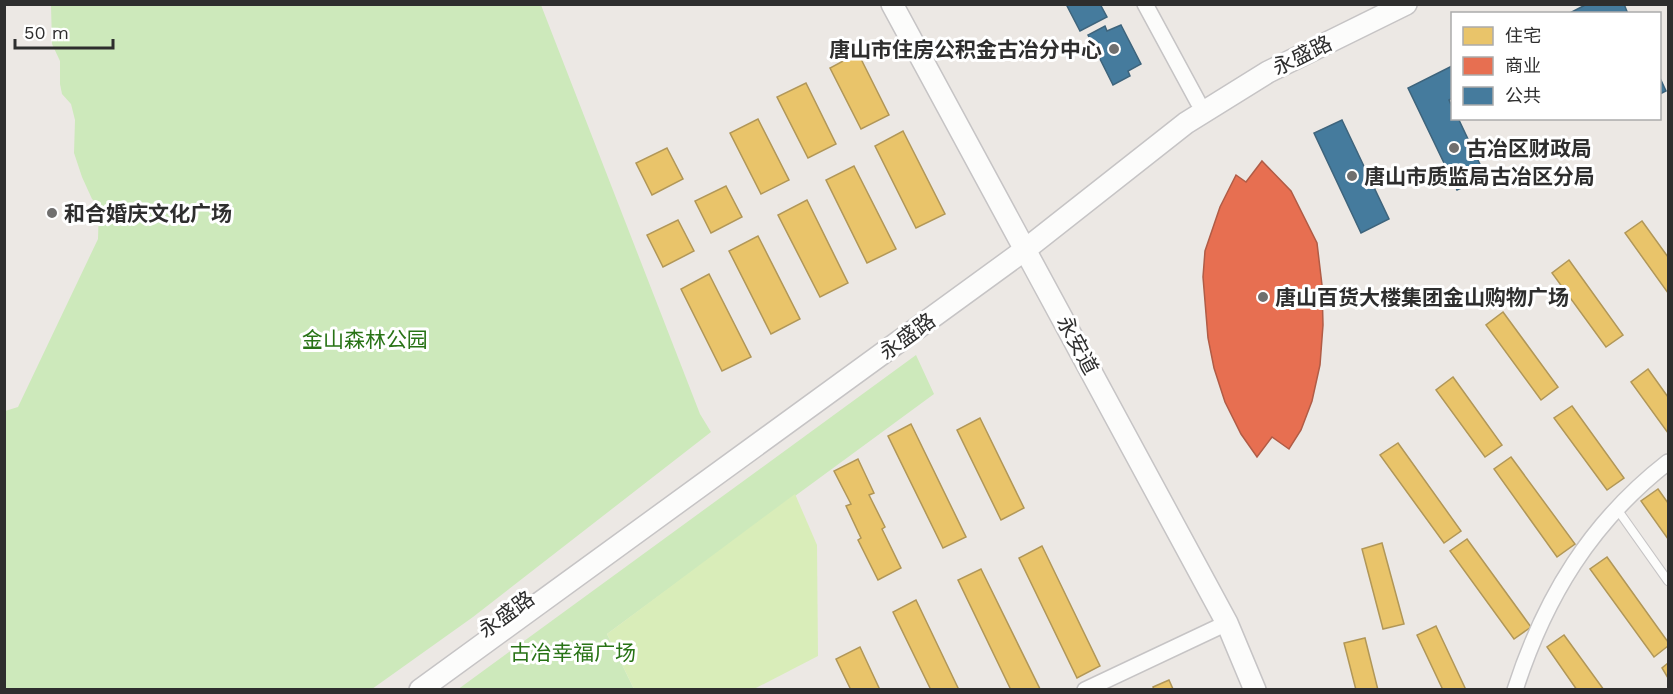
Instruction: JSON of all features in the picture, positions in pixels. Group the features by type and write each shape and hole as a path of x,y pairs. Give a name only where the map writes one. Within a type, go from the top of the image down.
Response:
{"main road":[{"name":"永安道","path":"892,4 1227,623 1255,690"},
{"name":"永盛路","path":"402,690 1023,245 1198,102 1257,66 1377,4"},
{"name":"永盛路","path":"420,690 1186,123 1268,72 1406,4"}],"street":[{"path":"1145,4 1198,102"},
{"path":"1515,690 1526,657 1556,589 1597,531 1646,480 1668,462"},
{"path":"1085,690 1227,623"}],"lane":[{"path":"1617,509 1668,581"}],"green space":[{"name":"金山森林公园","path":"51,5 541,5 700,414 711,432 473,617 372,689 5,689 5,411 18,407 98,239 99,205 92,199 74,153 75,120 71,104 62,94 60,61 52,44"},
{"name":"古冶幸福广场","path":"916,355 934,394 607,634 634,689 457,690"},
{"path":"795,494 817,545 818,656 754,689 634,689 607,634"}],"building: 住宅":[{"path":"858,53 889,115 861,129 830,68"},
{"path":"806,83 836,144 808,158 777,97"},
{"path":"758,119 789,180 761,194 730,133"},
{"path":"903,131 945,214 916,228 875,146"},
{"path":"667,148 683,179 652,195 636,163"},
{"path":"854,166 896,249 867,263 826,180"},
{"path":"726,186 742,217 711,233 695,201"},
{"path":"807,200 848,283 820,297 778,215"},
{"path":"678,220 694,251 663,267 647,235"},
{"path":"1642,221 1668,257 1668,293 1625,233"},
{"path":"758,236 800,319 771,334 729,251"},
{"path":"1569,260 1623,335 1606,347 1552,273"},
{"path":"709,274 751,357 722,371 681,289"},
{"path":"1503,312 1558,387 1541,400 1486,325"},
{"path":"1648,369 1668,397 1668,433 1631,382"},
{"path":"1453,377 1502,445 1485,457 1436,390"},
{"path":"1572,406 1624,478 1607,490 1554,418"},
{"path":"980,418 1024,508 1001,520 957,430"},
{"path":"911,424 966,537 943,548 888,436"},
{"path":"1398,443 1461,531 1444,543 1380,455"},
{"path":"1511,457 1575,544 1557,557 1494,469"},
{"path":"858,459 874,493 869,495 885,527 882,529 901,568 878,580 858,540 861,538 846,506 851,504 834,471"},
{"path":"1658,489 1668,503 1668,539 1641,501"},
{"path":"1467,539 1531,627 1514,639 1450,551"},
{"path":"1382,543 1404,624 1383,629 1362,549"},
{"path":"1042,546 1100,666 1077,678 1019,558"},
{"path":"1607,557 1668,642 1668,646 1654,657 1590,569"},
{"path":"981,569 1040,689 1038,690 1011,690 958,580"},
{"path":"916,600 959,690 931,690 893,612"},
{"path":"1436,626 1466,690 1443,690 1417,635"},
{"path":"1564,635 1604,690 1577,690 1547,647"},
{"path":"1365,638 1378,690 1356,690 1344,643"},
{"path":"860,647 880,690 851,690 836,659"},
{"path":"1668,663 1668,678 1662,668"},
{"path":"1169,680 1173,689 1180,690 1154,690 1153,687"}],"building: 商业":[{"name":"唐山百货大楼集团金山购物广场","path":"1262,161 1291,191 1317,243 1322,285 1323,325 1320,365 1312,401 1301,430 1289,449 1272,437 1257,457 1241,434 1225,402 1214,368 1208,338 1203,277 1205,251 1220,207 1236,175 1246,182"}],"building: 公共":[{"path":"1066,4 1100,4 1107,17 1080,31"},
{"path":"1587,4 1624,4 1627,12 1572,12"},
{"name":"唐山市住房公积金古冶分中心","path":"1121,25 1141,64 1128,71 1130,76 1113,85 1088,35 1105,26 1107,31"},
{"name":"古冶区财政局","path":"1451,66 1451,99 1449,100 1451,120 1459,120 1486,177 1457,190 1408,88"},
{"path":"1661,80 1666,91 1661,94"},
{"name":"唐山市质监局古冶区分局","path":"1342,120 1389,219 1361,233 1314,133"}],"place":[{"name":"唐山市住房公积金古冶分中心","path":"1114,49"},
{"name":"古冶区财政局","path":"1454,148"},
{"name":"唐山市质监局古冶区分局","path":"1352,176"},
{"name":"和合婚庆文化广场","path":"52,213"},
{"name":"唐山百货大楼集团金山购物广场","path":"1263,297"}]}
